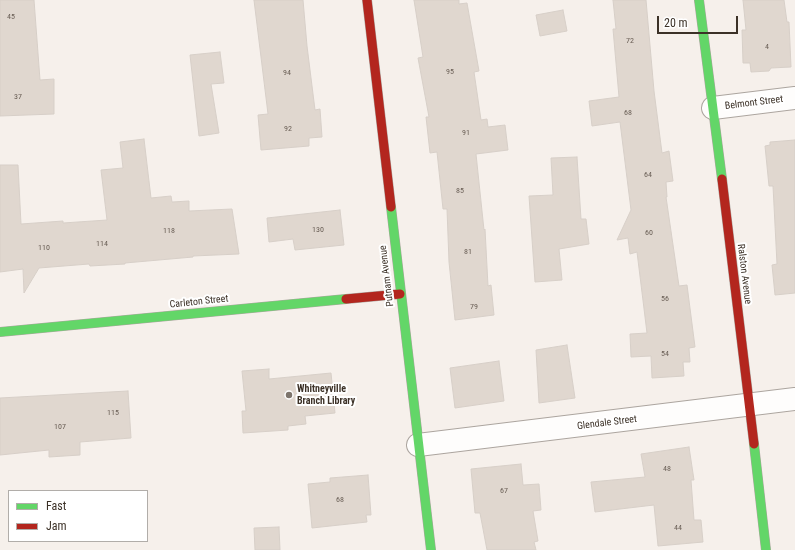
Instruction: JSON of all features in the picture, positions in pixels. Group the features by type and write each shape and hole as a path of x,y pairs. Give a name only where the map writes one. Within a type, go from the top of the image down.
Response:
{"street":[{"name":"Putnam Avenue","path":"366,0 431,550"},
{"name":"Ralston Avenue","path":"699,0 750,405 766,550"},
{"name":"Belmont Street","path":"713,108 795,98"},
{"name":"Carleton Street","path":"0,332 400,294"},
{"name":"Glendale Street","path":"418,445 795,399"}],"building":[{"path":"0,0 34,0 40,80 54,79 54,114 0,116"},
{"path":"254,0 303,0 315,110 320,109 322,137 309,138 309,146 261,150 258,115 268,114"},
{"path":"414,0 459,0 459,4 467,3 479,71 474,72 481,120 487,119 488,127 505,125 508,150 476,154 484,230 485,229 488,286 491,285 494,315 455,320 449,262 447,209 443,209 437,152 430,153 426,117 429,117 418,58 423,57"},
{"path":"613,0 646,0 654,91 662,153 669,151 673,181 666,182 666,197 679,286 687,285 695,347 689,348 690,362 683,362 684,376 652,378 651,356 631,357 630,334 647,333 637,252 630,254 628,238 617,240 631,210 620,122 592,126 589,101 619,97 613,29 616,29"},
{"path":"743,0 784,0 787,22 789,22 791,67 771,68 769,71 751,72 750,63 743,63 742,30 746,30"},
{"path":"563,10 567,31 540,36 536,15"},
{"path":"220,52 224,83 211,84 219,133 199,136 190,55"},
{"path":"144,139 151,198 171,196 172,202 189,201 189,211 232,209 239,254 193,256 125,264 90,266 89,264 39,268 24,293 23,269 0,272 0,165 18,165 21,224 107,220 101,170 123,168 120,142"},
{"path":"795,140 795,293 775,295 772,265 777,264 773,186 769,186 765,146 770,145 770,142"},
{"path":"577,157 581,219 586,219 589,244 559,249 562,280 535,282 529,196 553,195 551,158"},
{"path":"340,210 344,245 295,250 293,239 269,242 267,218"},
{"path":"567,345 575,398 539,403 536,350"},
{"path":"499,361 504,401 455,408 450,368"},
{"name":"Whitneyville Branch Library","path":"269,369 269,379 331,373 335,413 305,416 306,424 288,426 288,430 243,433 242,411 246,411 242,371"},
{"path":"128,391 131,438 80,442 80,455 49,457 49,450 0,455 0,398"},
{"path":"689,447 694,480 691,480 694,520 701,520 703,542 658,546 654,505 595,512 591,482 645,477 641,454"},
{"path":"521,464 523,485 539,484 541,510 533,511 538,541 534,542 536,550 487,550 480,513 475,513 471,469"},
{"path":"368,475 371,515 366,515 367,522 312,528 308,484 330,482 330,478"},
{"path":"279,527 280,550 255,550 254,528"}],"traffic: fast":[{"path":"699,0 722,179"},
{"path":"391,207 431,550"},
{"path":"0,332 346,299"},
{"path":"754,444 766,550"}],"traffic: jam":[{"path":"367,0 391,207"},
{"path":"722,179 754,444"},
{"path":"346,299 400,294"}],"place":[{"name":"Whitneyville Branch Library","path":"289,395"}]}
